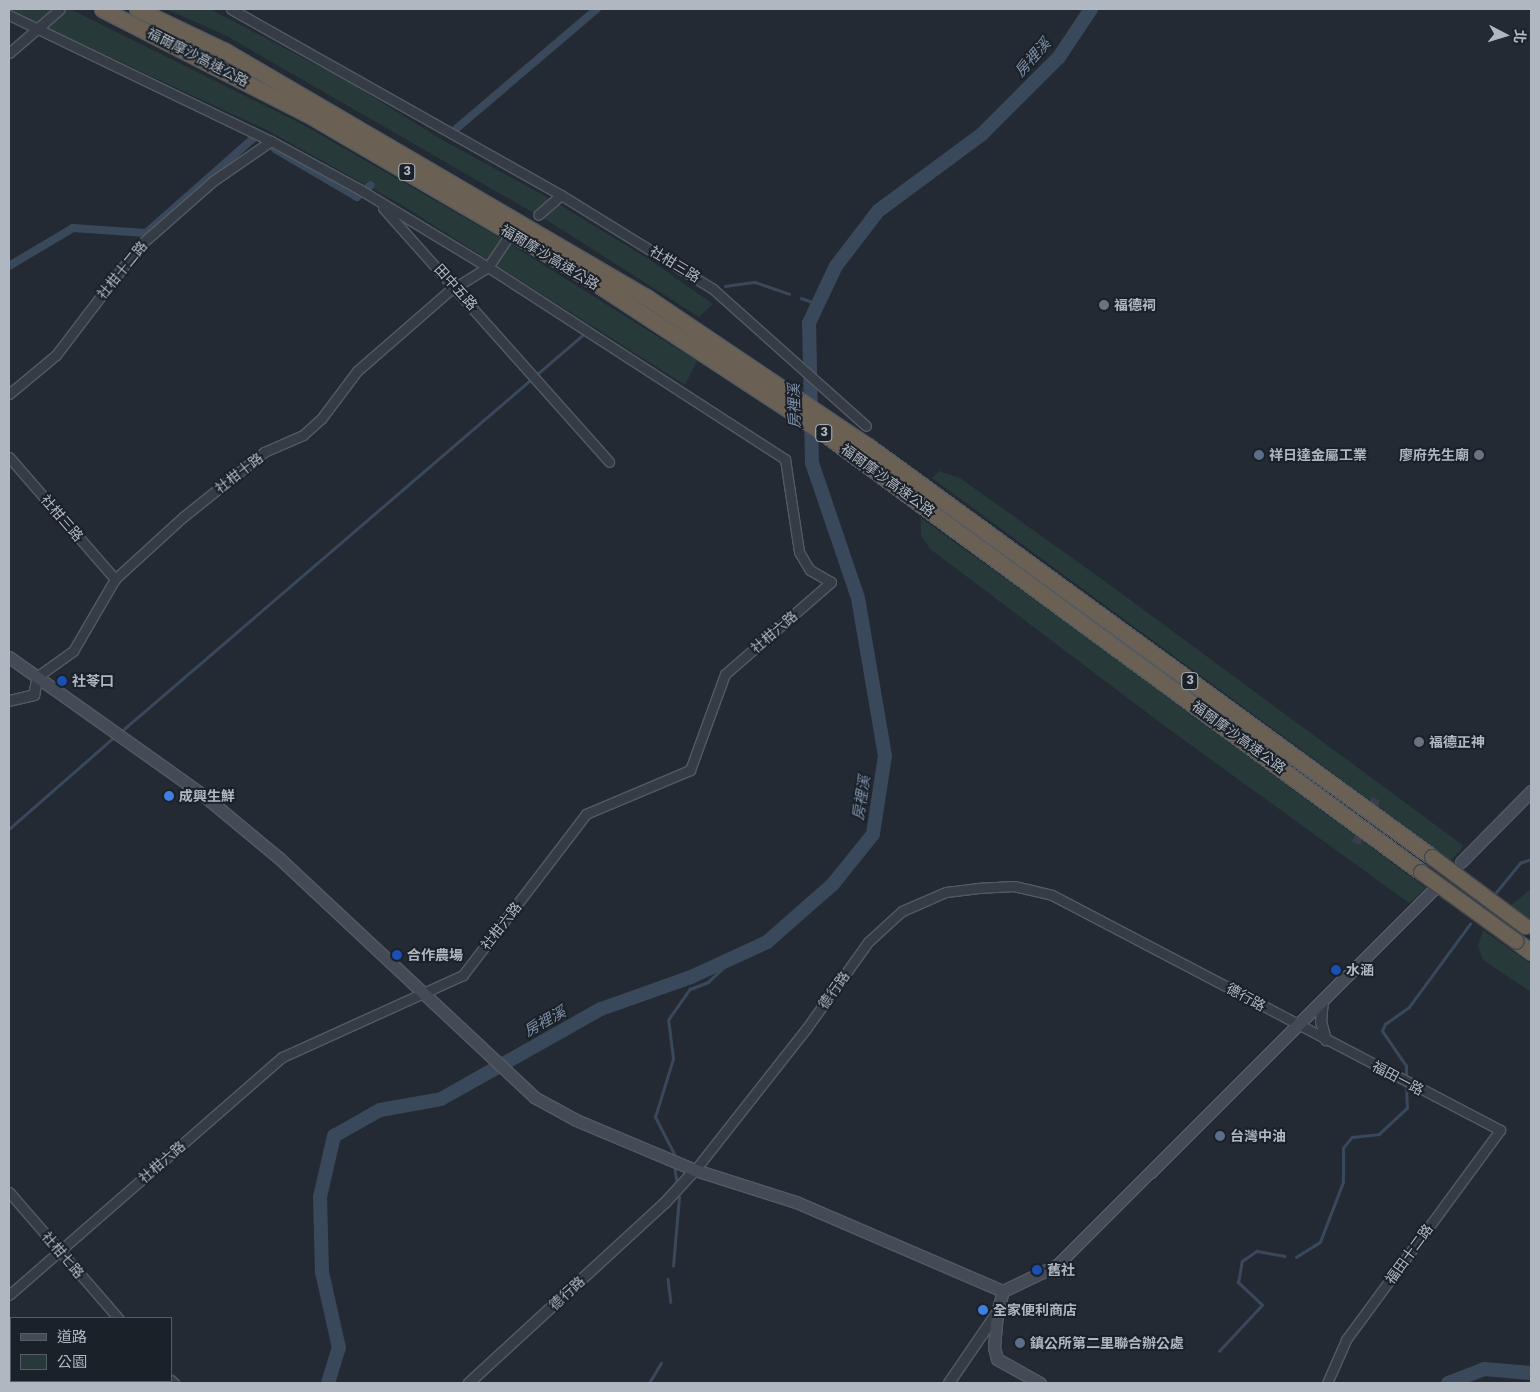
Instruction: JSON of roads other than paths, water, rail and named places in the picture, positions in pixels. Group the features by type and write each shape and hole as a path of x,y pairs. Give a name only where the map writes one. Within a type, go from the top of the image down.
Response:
{"highway":[{"name":"福爾摩沙高速公路","path":"102,9 311,116 586,276 701,354 818,429 1531,952"},
{"name":"福爾摩沙高速公路","path":"137,9 225,51 591,263 714,341 949,504 1528,928"}],"main road":[{"path":"9,657 203,795 264,845 534,1097 576,1120 695,1170 796,1202 1003,1291"},
{"path":"1461,862 1531,791"},
{"path":"1040,1383 997,1359 994,1347 996,1314 1003,1291 1057,1265 1433,890"}],"street":[{"path":"9,53 60,9"},
{"name":"社柑三路","path":"231,9 561,195 694,275 866,426"},
{"path":"9,15 272,141 359,189 380,205 488,267 506,240"},
{"name":"社柑十二路","path":"9,394 56,355 139,246 213,182 272,141"},
{"path":"538,214 561,195"},
{"name":"田中五路","path":"380,205 456,286 609,462"},
{"name":"社柑十路","path":"38,676 73,651 115,579 183,516 264,452 303,435 315,424 357,371 456,286 488,267"},
{"name":"社柑六路","path":"9,1295 282,1057 463,975 586,814 690,770 725,674 831,582 810,570 799,552 785,459 488,267"},
{"name":"社柑三路","path":"9,456 115,579"},
{"path":"9,701 34,695 38,676"},
{"name":"德行路","path":"469,1383 665,1204 695,1170 806,1029 868,942 902,911 946,892 1014,886 1052,895 1297,1025"},
{"path":"1323,1000 1321,1022 1326,1040"},
{"name":"福田一路","path":"1297,1025 1500,1130"},
{"name":"福田十二路","path":"1327,1383 1346,1340 1500,1130"},
{"name":"社柑七路","path":"9,1192 117,1317"},
{"path":"949,1383 996,1314"}],"waterway":[{"path":"457,128 597,9"},
{"name":"房裡溪","path":"328,1383 339,1348 322,1272 320,1197 334,1136 380,1110 441,1099 601,1009 691,977 767,942 833,884 873,834 885,756 858,598 812,463 809,323 836,266 878,211 982,134 1059,57 1091,9"},
{"path":"9,266 73,228 146,233 255,137"},
{"path":"275,149 357,197 371,185"},
{"path":"725,286 755,282 789,294"},
{"path":"801,298 818,304"},
{"path":"124,729 585,333"},
{"path":"9,829 113,738"},
{"path":"1493,896 1520,863 1531,859"},
{"path":"1406,1076 1406,1066 1382,1031 1385,1024 1409,1007 1470,924"},
{"path":"674,1154 655,1117 673,1059 668,1020 690,989 708,982 735,957"},
{"path":"1296,1257 1320,1242 1343,1182 1343,1148 1352,1137 1379,1134 1407,1108 1406,1090"},
{"path":"675,1169 677,1181"},
{"path":"673,1266 679,1197"},
{"path":"1219,1351 1262,1305 1238,1283 1242,1261 1257,1251 1285,1256"},
{"path":"668,1279 671,1302"},
{"path":"649,1383 661,1363"},
{"path":"1448,1383 1484,1369 1531,1373"},
{"path":"1444,1383 1449,1381"}],"tunnel":[{"path":"1356,843 1376,798"}],"place":[{"name":"福德祠","path":"1104,305"},
{"name":"祥日達金屬工業","path":"1259,455"},
{"name":"廖府先生廟","path":"1479,455"},
{"name":"社苓口","path":"62,681"},
{"name":"福德正神","path":"1419,742"},
{"name":"成興生鮮","path":"169,796"},
{"name":"合作農場","path":"397,955"},
{"name":"水涵","path":"1336,970"},
{"name":"台灣中油","path":"1220,1136"},
{"name":"舊社","path":"1037,1270"},
{"name":"全家便利商店","path":"983,1310"},
{"name":"鎮公所第二里聯合辦公處","path":"1020,1343"}]}
